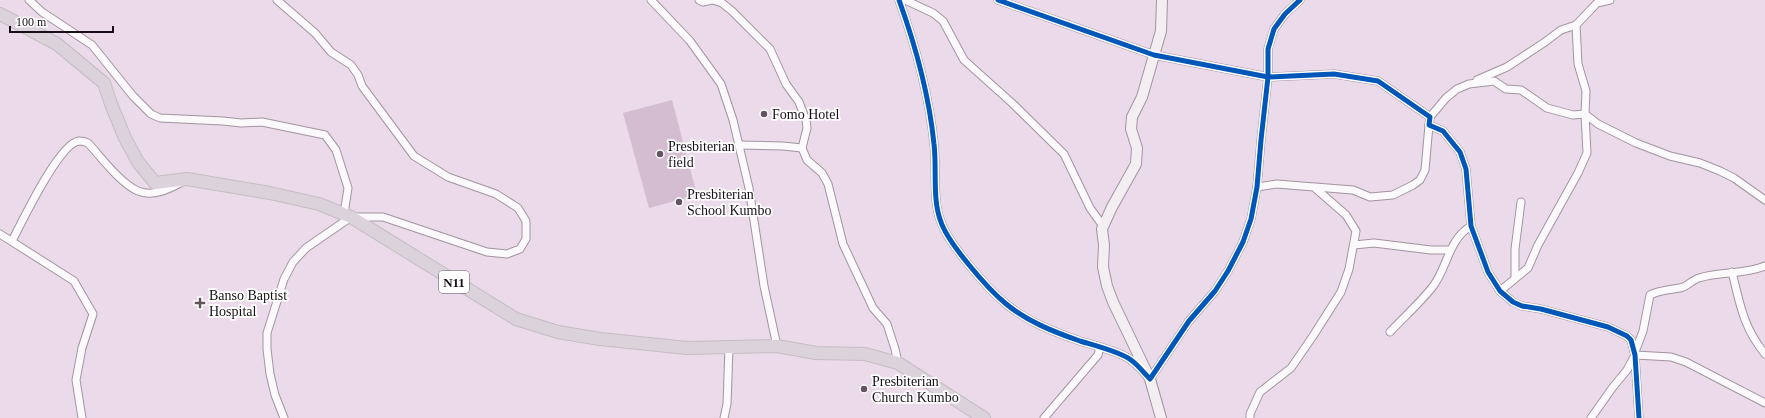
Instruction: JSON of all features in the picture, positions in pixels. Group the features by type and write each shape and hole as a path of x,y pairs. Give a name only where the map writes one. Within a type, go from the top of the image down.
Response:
{"highway":[{"name":"N11","path":"0,14 57,44 104,83 125,138 138,162 155,183 187,179 270,193 319,204 348,215 516,319 558,332 600,339 687,348 777,346 816,353 865,354 898,363 984,418"}],"street":[{"path":"29,0 42,12 92,45 133,96 151,114 160,118 241,123 262,122 325,135 336,150 348,188 348,215"},
{"path":"277,0 315,33 331,52 351,65 358,75 362,86 414,156 448,177 496,194 518,208 526,220 526,239 520,249 507,254 487,252 383,217 348,215 306,248 293,262 284,279 267,333 267,349 275,395 284,418"},
{"path":"652,0 690,41 721,84 739,145 749,188 764,286 777,346"},
{"path":"699,0 703,2 712,0 722,3 770,49 786,84 799,102 806,120 807,128 802,148 807,160 822,172 828,184 843,244 873,308 887,324 898,363"},
{"path":"899,0 918,57 930,109 935,146 938,206 940,221 946,234 989,288 1005,303 1031,320 1061,334 1130,359 1150,379"},
{"path":"905,0 933,13 943,21 964,60 1012,103 1064,154 1090,208 1103,226"},
{"path":"998,0 1154,55 1268,77 1334,74 1378,81 1443,131 1460,152 1466,169 1471,226 1488,272 1500,291 1513,302 1522,306 1541,309 1608,327 1627,336 1635,353 1639,418"},
{"path":"1161,418 1150,379 1113,302 1107,286 1103,267 1103,226 1112,206 1136,164 1136,148 1131,129 1132,117 1142,97 1161,31 1162,0"},
{"path":"1150,379 1189,322 1215,291 1228,271 1243,242 1251,219 1257,187 1268,77 1268,49 1274,29 1285,14 1300,0"},
{"path":"1257,187 1277,184 1346,189 1362,193 1370,197 1393,195 1413,186 1420,180 1425,170 1430,121 1446,98 1457,89 1507,67 1545,42 1560,30 1576,25 1598,3 1610,0"},
{"path":"1500,291 1515,277 1528,268 1538,245 1587,153 1585,114 1586,91 1578,64 1576,25"},
{"path":"1469,84 1494,81 1506,89 1521,90 1547,108 1573,115 1585,114 1598,124 1636,143 1670,156 1700,163 1720,171 1734,178 1765,200"},
{"path":"12,241 44,179 70,146 79,141 88,143 120,177 138,191 153,192 170,189 187,179"},
{"path":"739,145 802,148"},
{"path":"1250,418 1250,414 1260,392 1290,368 1314,336 1341,292 1349,269 1356,231 1346,215 1314,187"},
{"path":"1515,277 1515,249 1521,202"},
{"path":"1390,332 1434,285 1456,239 1471,226"},
{"path":"0,234 74,281 93,314 82,348 76,380 82,418"},
{"path":"1354,245 1374,243 1431,250 1450,250"},
{"path":"1591,418 1613,386 1627,370 1643,331 1650,295 1660,290 1682,288 1698,278 1732,272 1755,270 1765,266"},
{"path":"1732,272 1744,319 1749,331 1765,354"},
{"path":"1044,418 1098,355 1100,347"},
{"path":"724,418 727,404 729,348"},
{"path":"1635,353 1679,359 1765,402"}],"shaded area":[{"name":"Presbiterian field","path":"672,100 697,195 649,208 623,113"}],"cycle path":[{"path":"899,0 911,35 929,107 935,153 938,213 945,231 951,241 997,296 1013,309 1031,321 1050,330 1126,357 1136,364 1150,379 1189,321 1215,291 1228,271 1243,242 1251,219 1257,187 1268,77 1268,49 1274,29 1285,14 1300,0"},
{"path":"998,0 1154,55 1268,77 1334,74 1378,81 1430,117 1429,125 1443,131 1460,152 1466,169 1471,226 1488,272 1500,291 1513,302 1522,306 1541,309 1608,327 1627,336 1631,340 1635,355 1639,418"}],"place":[{"name":"Fomo Hotel","path":"764,114"},
{"name":"Presbiterian field","path":"660,154"},
{"name":"Presbiterian School Kumbo","path":"679,202"},
{"name":"Banso Baptist Hospital","path":"200,303"},
{"name":"Presbiterian Church Kumbo","path":"864,389"}]}
